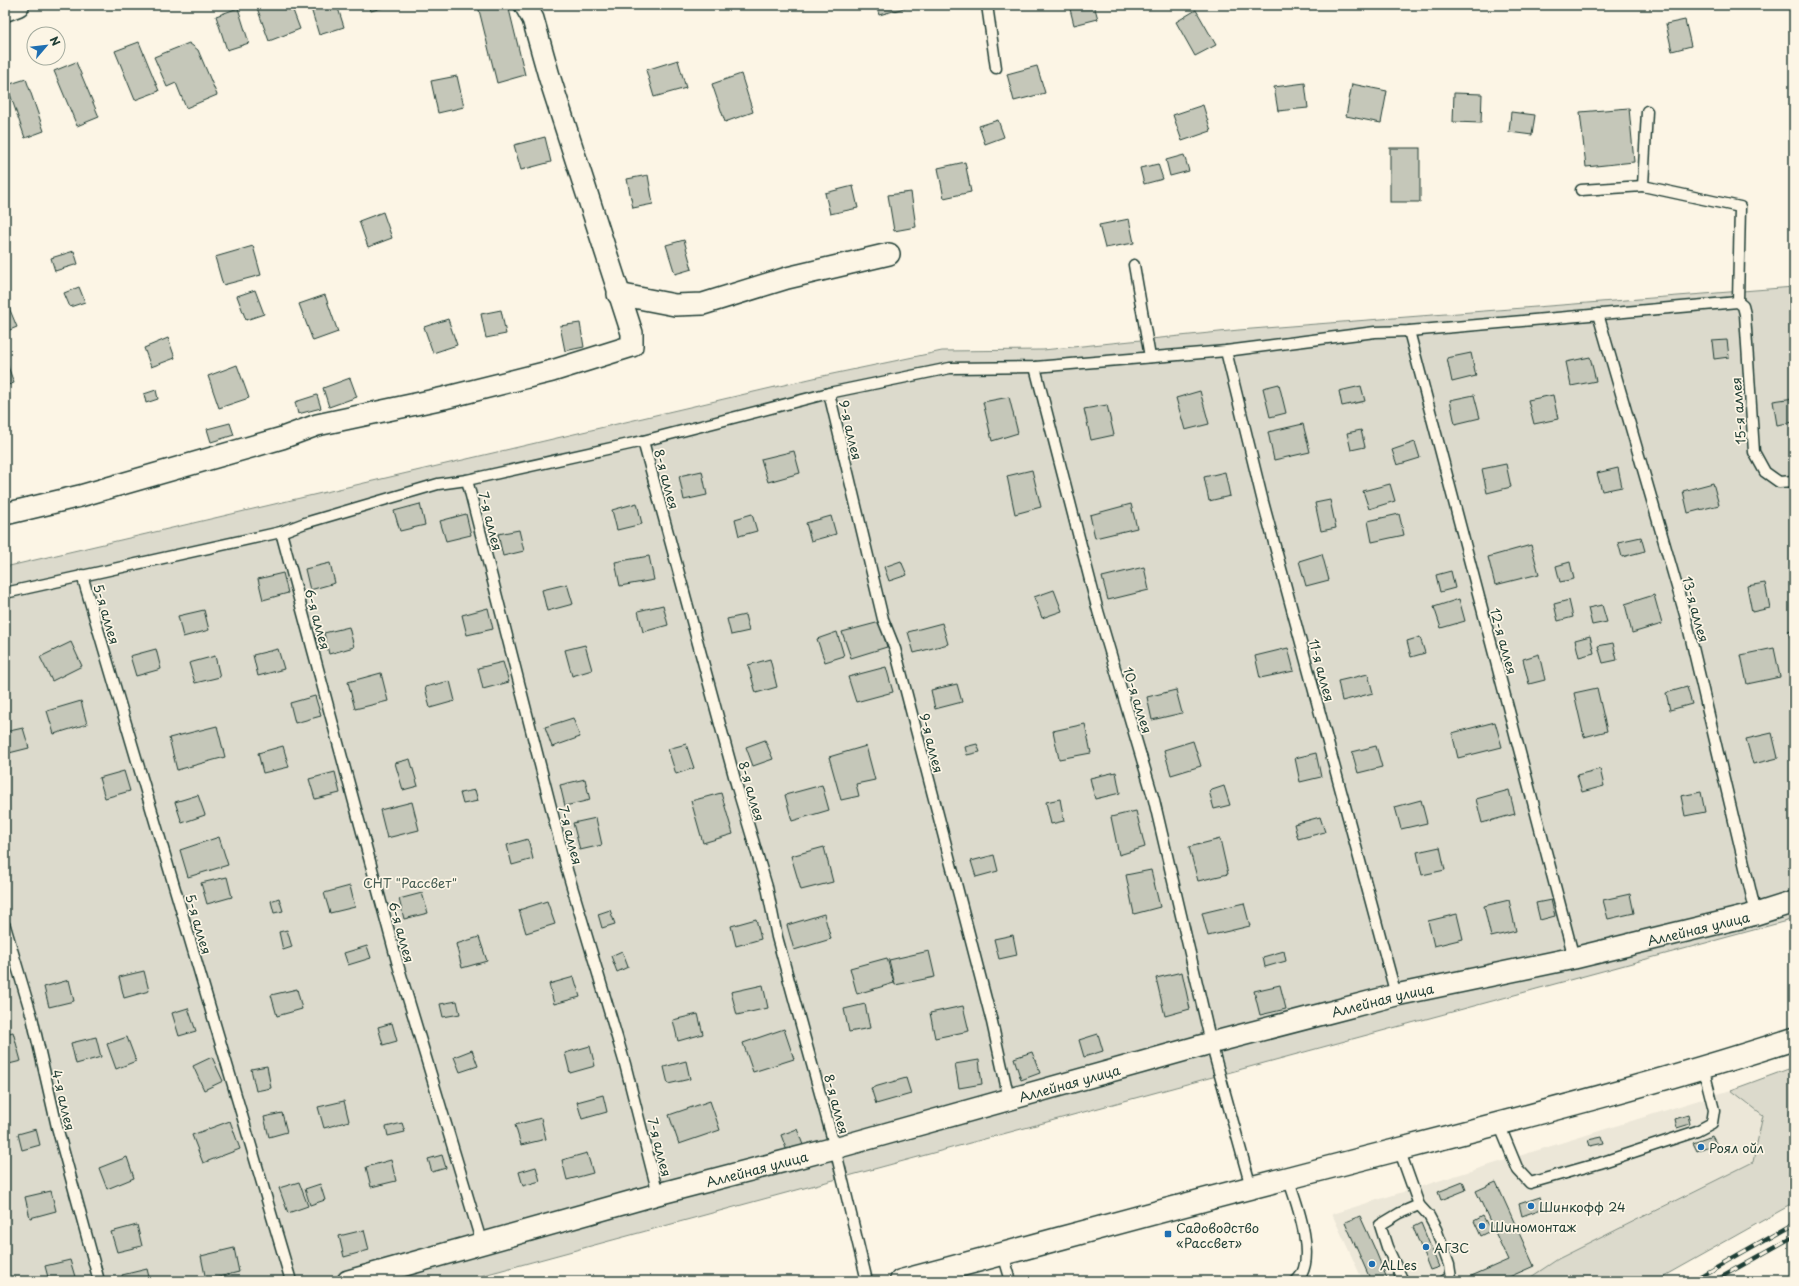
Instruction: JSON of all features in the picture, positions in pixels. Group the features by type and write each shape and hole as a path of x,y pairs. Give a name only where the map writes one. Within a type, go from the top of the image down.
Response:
{"street":[{"path":"5,10 18,5"},
{"path":"5,514 80,496 282,438 317,425 444,398 552,371 632,346 632,333 618,294 533,20 525,5"},
{"path":"618,294 675,304 703,304 787,278 889,254"},
{"name":"Аллейная улица","path":"348,1281 658,1194 835,1148 1211,1043 1396,995 1574,958 1756,914 1794,902"},
{"path":"901,1281 1288,1178 1499,1124 1703,1067 1794,1038"}],"lane":[{"path":"988,5 996,68"},
{"path":"1643,186 1647,111"},
{"path":"5,593 280,532 305,522 438,484 467,480 643,441 829,393 950,368 1035,367 1226,351 1375,332 1409,331 1738,302 1740,207 1643,186 1581,190"},
{"path":"1134,265 1150,357"},
{"name":"15-я аллея","path":"1738,302 1742,306 1745,314 1754,452 1766,472 1779,482 1794,481"},
{"name":"13-я аллея","path":"1598,314 1686,618 1756,914"},
{"name":"12-я аллея","path":"1409,331 1574,958"},
{"name":"11-я аллея","path":"1226,351 1263,502 1396,995"},
{"name":"10-я аллея","path":"1035,367 1098,611 1154,800 1211,1043 1251,1188"},
{"name":"9-я аллея","path":"829,393 883,619 895,649 935,809 992,1022 1009,1099"},
{"name":"8-я аллея","path":"643,441 735,780 767,887 777,937 835,1148 867,1281"},
{"name":"7-я аллея","path":"467,480 567,870 626,1064 658,1194"},
{"name":"6-я аллея","path":"280,532 398,965 482,1244"},
{"name":"5-я аллея","path":"82,575 291,1281"},
{"name":"4-я аллея","path":"5,926 32,1017 57,1127 98,1281"},
{"path":"1499,1124 1518,1170 1530,1183 1600,1163 1697,1132 1712,1123 1714,1110 1703,1067"},
{"path":"1399,1149 1420,1206 1436,1230 1448,1265 1450,1278 1443,1281"},
{"path":"1288,1178 1302,1221 1307,1251 1301,1277 1296,1281"},
{"path":"1403,1281 1387,1247 1380,1225 1400,1213 1420,1206"},
{"path":"1003,1254 1011,1281"}],"shaded area":[{"path":"1731,1090 1763,1115 1753,1162 1558,1259 1525,1281 1363,1281 1332,1214"}],"green space":[{"name":"СНТ \"Рассвет\"","path":"1794,287 1794,919 462,1281 5,1281 5,567 818,377 942,351 1043,350 1239,330"},
{"path":"1794,1067 1794,1203 1655,1281 1525,1281 1558,1259 1753,1162 1763,1115 1731,1090"}],"building":[{"path":"256,5 291,5 300,29 269,41"},
{"path":"310,5 337,5 344,27 319,35"},
{"path":"369,5 392,5 371,11"},
{"path":"508,5 525,75 497,83 478,6"},
{"path":"876,5 912,5 912,6 879,15"},
{"path":"1069,5 1094,5 1098,19 1074,25"},
{"path":"238,8 249,43 227,50 216,16"},
{"path":"1196,10 1216,45 1195,56 1176,22"},
{"path":"1685,20 1691,46 1672,51 1666,24"},
{"path":"139,42 159,91 135,100 115,51"},
{"path":"189,43 198,50 217,95 186,108 176,83 167,87 154,57"},
{"path":"678,60 686,88 654,97 646,70"},
{"path":"76,62 99,117 77,126 54,71"},
{"path":"1037,66 1045,93 1014,101 1007,74"},
{"path":"741,74 753,112 725,122 712,84"},
{"path":"457,76 464,107 438,113 431,81"},
{"path":"26,79 44,131 25,138 7,85"},
{"path":"1305,83 1308,108 1278,111 1274,87"},
{"path":"1352,84 1387,91 1381,123 1346,116"},
{"path":"1454,93 1482,94 1481,123 1453,122"},
{"path":"1203,105 1211,131 1182,141 1173,115"},
{"path":"1629,108 1634,162 1586,167 1580,112"},
{"path":"1511,112 1535,115 1532,135 1509,132"},
{"path":"998,120 1004,137 985,144 979,126"},
{"path":"545,137 551,162 521,170 514,145"},
{"path":"1390,148 1420,148 1420,202 1390,202"},
{"path":"1184,155 1189,171 1170,176 1166,160"},
{"path":"965,162 971,192 944,198 938,168"},
{"path":"1158,164 1163,179 1144,184 1140,168"},
{"path":"648,175 653,204 633,208 627,179"},
{"path":"853,186 858,208 830,214 825,193"},
{"path":"911,192 916,227 894,231 888,195"},
{"path":"383,212 392,238 368,247 359,221"},
{"path":"1129,219 1134,243 1105,248 1099,225"},
{"path":"684,240 692,269 675,274 666,245"},
{"path":"253,246 261,275 223,285 215,257"},
{"path":"74,251 78,264 55,271 51,258"},
{"path":"79,287 85,302 70,307 64,293"},
{"path":"255,290 264,314 246,320 237,296"},
{"path":"325,295 338,332 313,341 299,304"},
{"path":"5,298 17,327 5,332"},
{"path":"501,310 506,334 486,338 481,314"},
{"path":"448,319 457,345 433,353 424,327"},
{"path":"580,323 584,347 565,351 560,326"},
{"path":"168,338 175,358 151,367 144,348"},
{"path":"1727,340 1729,357 1714,359 1712,341"},
{"path":"1471,353 1476,376 1452,382 1447,358"},
{"path":"1590,357 1596,381 1571,386 1566,362"},
{"path":"5,358 14,383 5,386"},
{"path":"237,365 249,398 219,408 208,376"},
{"path":"350,378 357,397 329,407 323,388"},
{"path":"1279,384 1286,413 1270,417 1263,388"},
{"path":"1361,386 1365,401 1342,406 1339,391"},
{"path":"156,390 158,399 146,403 144,394"},
{"path":"1200,391 1209,424 1185,430 1176,398"},
{"path":"317,395 321,408 298,414 295,402"},
{"path":"1474,395 1480,418 1455,424 1450,400"},
{"path":"1553,395 1558,419 1534,424 1528,400"},
{"path":"1009,397 1018,433 992,441 983,402"},
{"path":"1794,398 1794,422 1777,425 1773,401"},
{"path":"1107,405 1114,435 1091,440 1084,409"},
{"path":"230,423 234,435 211,442 207,429"},
{"path":"1303,424 1310,452 1274,460 1268,432"},
{"path":"1361,430 1365,447 1351,450 1347,433"},
{"path":"1415,442 1420,458 1397,465 1392,450"},
{"path":"794,451 800,473 768,482 761,459"},
{"path":"1506,464 1511,487 1487,493 1482,469"},
{"path":"1618,468 1622,487 1602,491 1597,473"},
{"path":"1032,470 1041,507 1015,514 1007,476"},
{"path":"702,471 707,495 684,500 679,476"},
{"path":"1225,472 1230,496 1209,501 1204,477"},
{"path":"1713,483 1719,505 1688,513 1683,491"},
{"path":"1390,484 1395,501 1369,509 1363,491"},
{"path":"1330,500 1336,528 1321,531 1315,503"},
{"path":"637,503 642,524 617,530 612,510"},
{"path":"420,504 425,525 400,531 394,511"},
{"path":"1131,504 1137,528 1095,538 1090,515"},
{"path":"466,514 471,535 446,541 440,521"},
{"path":"752,514 757,531 739,536 735,519"},
{"path":"1399,514 1404,535 1372,542 1368,521"},
{"path":"831,516 836,534 811,541 806,523"},
{"path":"519,530 524,551 503,556 498,534"},
{"path":"1641,537 1645,551 1622,557 1618,542"},
{"path":"1531,545 1539,574 1495,585 1488,557"},
{"path":"1322,554 1329,580 1306,586 1299,561"},
{"path":"649,556 654,580 620,586 615,562"},
{"path":"901,561 907,575 889,581 884,567"},
{"path":"1570,562 1574,579 1560,582 1556,566"},
{"path":"330,563 335,583 310,590 305,569"},
{"path":"1144,567 1149,590 1108,600 1102,577"},
{"path":"1451,571 1455,588 1440,592 1436,575"},
{"path":"283,573 288,593 263,600 258,579"},
{"path":"1765,583 1770,608 1752,612 1747,586"},
{"path":"567,584 573,604 547,611 542,590"},
{"path":"1054,590 1062,611 1042,618 1034,597"},
{"path":"1654,595 1662,624 1632,633 1625,604"},
{"path":"1459,599 1465,621 1441,628 1434,607"},
{"path":"1569,600 1573,617 1558,621 1554,604"},
{"path":"663,605 668,625 643,632 638,611"},
{"path":"1602,605 1607,622 1592,625 1588,608"},
{"path":"488,608 493,629 467,635 462,615"},
{"path":"204,610 209,630 183,637 178,616"},
{"path":"745,615 749,631 731,635 727,619"},
{"path":"880,622 887,647 851,658 842,632"},
{"path":"942,623 948,644 914,653 908,632"},
{"path":"349,627 354,647 329,654 324,633"},
{"path":"1794,629 1794,647 1793,647 1788,631"},
{"path":"837,632 844,656 825,662 817,639"},
{"path":"1590,636 1594,653 1579,657 1575,640"},
{"path":"1420,637 1425,653 1411,657 1407,641"},
{"path":"71,642 82,666 52,681 40,657"},
{"path":"1613,643 1617,660 1603,663 1598,646"},
{"path":"585,645 592,670 572,676 565,650"},
{"path":"1288,648 1294,671 1260,678 1255,656"},
{"path":"1774,648 1780,677 1747,684 1741,655"},
{"path":"156,649 161,669 136,676 130,656"},
{"path":"278,649 284,669 258,676 253,655"},
{"path":"1539,654 1545,680 1529,684 1523,659"},
{"path":"215,656 220,677 195,683 189,663"},
{"path":"770,659 777,687 756,693 748,665"},
{"path":"503,662 509,682 483,689 478,668"},
{"path":"886,667 893,692 856,702 848,677"},
{"path":"381,673 388,701 355,709 348,682"},
{"path":"1368,674 1373,693 1342,701 1338,681"},
{"path":"450,681 455,701 430,708 425,687"},
{"path":"957,684 962,702 935,709 931,690"},
{"path":"1687,687 1692,704 1670,710 1666,693"},
{"path":"1597,688 1607,731 1584,737 1574,693"},
{"path":"1176,690 1182,713 1152,720 1147,697"},
{"path":"315,696 321,716 295,723 290,703"},
{"path":"81,701 87,724 54,734 47,711"},
{"path":"573,718 580,737 552,747 545,727"},
{"path":"1495,722 1502,747 1458,758 1452,733"},
{"path":"1085,724 1091,753 1059,759 1053,731"},
{"path":"217,726 225,757 177,770 169,738"},
{"path":"23,728 29,748 5,754 5,732"},
{"path":"1772,733 1778,758 1753,764 1746,739"},
{"path":"765,740 773,759 753,766 746,747"},
{"path":"1193,741 1201,766 1171,775 1164,750"},
{"path":"686,744 694,768 676,774 668,749"},
{"path":"977,744 980,752 967,755 965,747"},
{"path":"283,746 289,767 263,773 258,753"},
{"path":"866,746 875,780 856,784 859,796 841,800 829,757"},
{"path":"1376,746 1382,767 1358,773 1352,752"},
{"path":"1316,753 1321,777 1300,782 1295,758"},
{"path":"410,759 418,786 403,790 395,763"},
{"path":"1600,769 1604,786 1582,792 1577,775"},
{"path":"124,771 130,791 105,798 99,778"},
{"path":"335,772 340,793 315,799 309,779"},
{"path":"1116,772 1120,793 1095,799 1090,778"},
{"path":"585,779 590,800 565,806 560,785"},
{"path":"822,785 829,810 792,821 785,795"},
{"path":"1224,786 1230,805 1214,809 1209,791"},
{"path":"475,790 478,801 463,804 460,793"},
{"path":"1509,790 1515,814 1482,823 1476,799"},
{"path":"1701,792 1705,812 1685,816 1681,796"},
{"path":"721,793 733,834 703,843 691,801"},
{"path":"198,795 205,815 182,823 175,802"},
{"path":"1060,799 1064,821 1051,824 1046,802"},
{"path":"1421,800 1427,823 1401,829 1395,807"},
{"path":"412,802 419,830 387,838 380,810"},
{"path":"1136,811 1145,847 1119,855 1111,817"},
{"path":"1320,817 1325,832 1298,839 1294,824"},
{"path":"596,818 602,845 580,850 573,823"},
{"path":"219,837 228,865 188,877 180,850"},
{"path":"528,839 533,859 512,865 507,845"},
{"path":"1220,839 1228,874 1198,881 1189,847"},
{"path":"824,847 833,882 801,890 791,856"},
{"path":"1440,847 1445,870 1422,875 1417,852"},
{"path":"994,855 998,871 976,877 971,861"},
{"path":"1151,870 1160,907 1134,914 1126,875"},
{"path":"227,877 232,897 207,904 201,883"},
{"path":"350,886 355,907 330,913 324,893"},
{"path":"422,893 428,913 404,919 399,899"},
{"path":"1630,894 1634,913 1608,919 1603,900"},
{"path":"279,898 283,911 274,913 271,901"},
{"path":"1509,900 1516,931 1491,937 1484,906"},
{"path":"1551,900 1555,916 1540,920 1536,903"},
{"path":"547,901 555,924 526,933 519,910"},
{"path":"1244,903 1250,926 1208,936 1202,913"},
{"path":"610,910 615,924 602,928 598,914"},
{"path":"824,914 831,939 794,950 787,925"},
{"path":"1457,914 1463,939 1434,946 1428,921"},
{"path":"756,919 761,939 736,946 731,926"},
{"path":"287,930 292,947 283,950 279,932"},
{"path":"1013,935 1017,955 999,959 994,939"},
{"path":"479,937 487,961 462,968 456,944"},
{"path":"367,946 371,958 348,965 344,953"},
{"path":"622,951 628,967 617,972 611,956"},
{"path":"929,951 935,977 895,985 889,960"},
{"path":"1284,951 1286,961 1265,967 1263,957"},
{"path":"887,958 894,983 857,994 850,968"},
{"path":"144,971 149,991 124,998 119,977"},
{"path":"1182,972 1190,1009 1165,1016 1156,978"},
{"path":"5,977 9,996 5,997"},
{"path":"574,977 580,997 554,1004 549,984"},
{"path":"69,980 74,1001 49,1007 44,987"},
{"path":"763,985 768,1008 737,1015 731,992"},
{"path":"1280,985 1286,1009 1260,1015 1254,991"},
{"path":"297,989 302,1009 277,1016 271,995"},
{"path":"457,1001 460,1014 443,1017 440,1004"},
{"path":"865,1004 870,1028 849,1032 844,1009"},
{"path":"963,1006 969,1031 935,1038 930,1013"},
{"path":"188,1008 196,1031 179,1036 172,1013"},
{"path":"698,1014 703,1034 678,1041 673,1020"},
{"path":"392,1023 397,1041 383,1045 378,1027"},
{"path":"784,1029 794,1059 753,1072 743,1043"},
{"path":"13,1032 21,1061 5,1065 5,1034"},
{"path":"1098,1034 1103,1051 1084,1057 1079,1040"},
{"path":"96,1037 101,1057 76,1064 71,1043"},
{"path":"127,1037 136,1061 116,1069 107,1044"},
{"path":"590,1046 595,1066 570,1073 565,1053"},
{"path":"472,1050 478,1066 460,1072 454,1057"},
{"path":"1032,1052 1040,1073 1021,1080 1014,1058"},
{"path":"212,1057 223,1081 204,1090 193,1066"},
{"path":"979,1060 982,1084 959,1088 955,1064"},
{"path":"686,1061 690,1079 668,1084 664,1067"},
{"path":"267,1066 271,1088 256,1091 251,1069"},
{"path":"906,1078 911,1094 876,1104 871,1088"},
{"path":"603,1095 607,1112 582,1119 577,1102"},
{"path":"344,1101 349,1121 324,1128 318,1107"},
{"path":"710,1101 720,1130 679,1144 669,1115"},
{"path":"282,1113 287,1132 269,1137 264,1117"},
{"path":"1688,1115 1690,1124 1677,1128 1675,1119"},
{"path":"541,1118 546,1139 521,1145 515,1125"},
{"path":"230,1121 240,1149 203,1163 192,1135"},
{"path":"402,1123 405,1132 388,1136 386,1127"},
{"path":"36,1129 40,1145 22,1150 18,1134"},
{"path":"797,1129 803,1145 787,1151 781,1135"},
{"name":"Роял ойл","path":"1712,1136 1716,1143 1697,1151 1693,1143"},
{"path":"1602,1137 1604,1143 1590,1146 1588,1140"},
{"path":"587,1153 593,1173 567,1180 562,1160"},
{"path":"442,1155 446,1168 432,1172 428,1159"},
{"path":"127,1157 134,1178 107,1189 99,1168"},
{"path":"391,1160 396,1181 371,1187 366,1167"},
{"path":"536,1167 540,1181 523,1186 519,1172"},
{"path":"299,1182 308,1206 288,1213 279,1188"},
{"path":"1463,1182 1466,1190 1441,1200 1438,1192"},
{"path":"1496,1182 1534,1266 1500,1281 1460,1281 1508,1260 1476,1191"},
{"path":"320,1184 325,1200 310,1205 305,1189"},
{"path":"51,1191 56,1211 30,1218 25,1197"},
{"name":"Шинкофф 24","path":"1540,1197 1544,1208 1522,1216 1519,1204"},
{"name":"ALLes","path":"1360,1216 1388,1281 1371,1281 1345,1222"},
{"name":"Шиномонтаж","path":"1483,1216 1491,1231 1481,1236 1474,1221"},
{"name":"АГЗС","path":"1421,1223 1439,1267 1430,1270 1413,1227"},
{"path":"137,1225 142,1246 117,1252 111,1232"},
{"path":"364,1230 369,1250 344,1257 339,1236"},
{"path":"234,1248 239,1272 206,1280 201,1256"},
{"path":"70,1260 76,1280 49,1281 45,1266"},
{"path":"147,1269 150,1281 123,1281 122,1275"}],"railway":[{"path":"1692,1281 1794,1223"},
{"path":"1714,1281 1794,1236"}],"place":[{"name":"Роял ойл","path":"1701,1147"},
{"name":"Шинкофф 24","path":"1531,1206"},
{"name":"Шиномонтаж","path":"1482,1226"},
{"name":"Садоводство «Рассвет»","path":"1168,1234"},
{"name":"АГЗС","path":"1426,1247"},
{"name":"ALLes","path":"1372,1264"}]}
